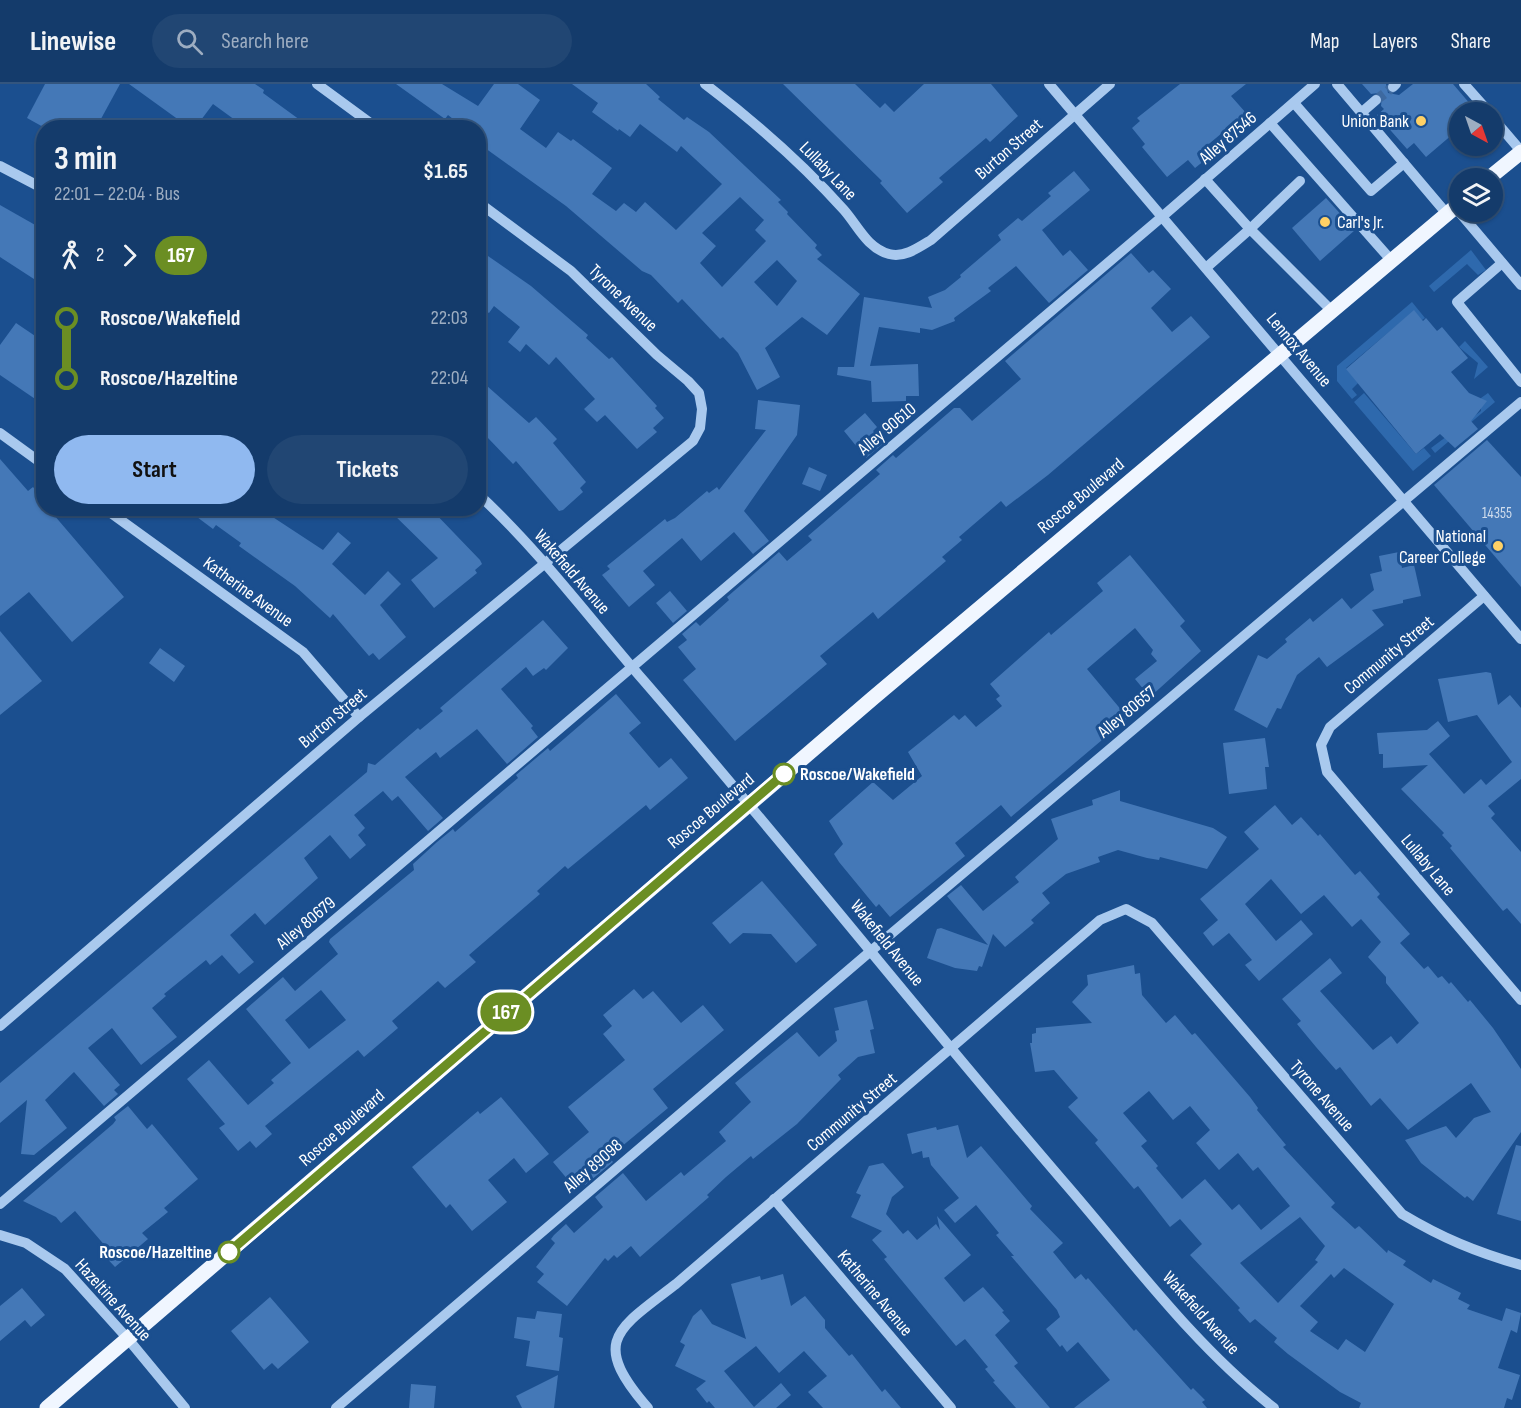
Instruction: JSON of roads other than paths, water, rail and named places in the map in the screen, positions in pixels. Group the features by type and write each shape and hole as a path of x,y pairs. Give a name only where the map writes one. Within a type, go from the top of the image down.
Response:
{"main road":[{"path":"1501,168 1521,152"},
{"name":"Roscoe Boulevard","path":"47,1408 750,804 1449,212"}],"street":[{"path":"317,84 366,120"},
{"name":"Lullaby Lane","path":"705,84 775,139 844,210 873,247 891,255 912,252 931,240"},
{"name":"Lennox Avenue","path":"1049,84 1207,267 1521,639"},
{"name":"Burton Street","path":"931,240 1110,84"},
{"name":"Alley 87546","path":"1163,216 1315,84"},
{"path":"1337,84 1404,163 1449,204"},
{"path":"1464,84 1480,102"},
{"path":"1361,113 1376,100"},
{"path":"1294,103 1371,191 1404,163"},
{"path":"1270,123 1391,260"},
{"path":"1503,130 1521,152"},
{"path":"0,166 36,185"},
{"path":"1205,179 1250,229 1331,310"},
{"path":"1207,267 1300,181"},
{"name":"Tyrone Avenue","path":"486,208 571,271 699,393 702,409 700,428 693,441"},
{"name":"Alley 90610","path":"632,668 1163,216"},
{"path":"1466,222 1521,285"},
{"path":"1502,263 1457,302 1521,382"},
{"name":"Alley 80657","path":"872,950 1521,402"},
{"path":"0,434 36,459"},
{"name":"Burton Street","path":"0,1026 359,717 693,441"},
{"name":"Wakefield Avenue","path":"486,503 544,566 750,804 872,950 951,1050 1194,1333 1251,1390 1274,1408"},
{"name":"Katherine Avenue","path":"115,516 303,652 359,717"},
{"name":"Community Street","path":"1322,745 1330,727 1484,596"},
{"name":"Alley 80679","path":"0,1204 632,668"},
{"name":"Lullaby Lane","path":"1322,745 1327,772 1521,1000"},
{"name":"Tyrone Avenue","path":"1126,909 1152,924 1402,1214 1433,1233 1469,1250 1521,1265"},
{"name":"Community Street","path":"648,1408 628,1385 615,1354 616,1341 629,1320 676,1284 1100,920 1126,909"},
{"name":"Alley 89098","path":"336,1408 872,950"},
{"name":"Katherine Avenue","path":"774,1199 951,1408"},
{"name":"Hazeltine Avenue","path":"0,1235 26,1243 65,1269 128,1339 185,1408"}],"tunnel":[{"path":"1376,100 1393,87"}],"place":[{"name":"Union Bank","path":"1421,121"},
{"name":"Carl's Jr.","path":"1325,222"},
{"name":"National Career College","path":"1498,546"},
{"name":"Roscoe/Wakefield","path":"784,774"},
{"name":"Roscoe/Hazeltine","path":"229,1252"}]}
